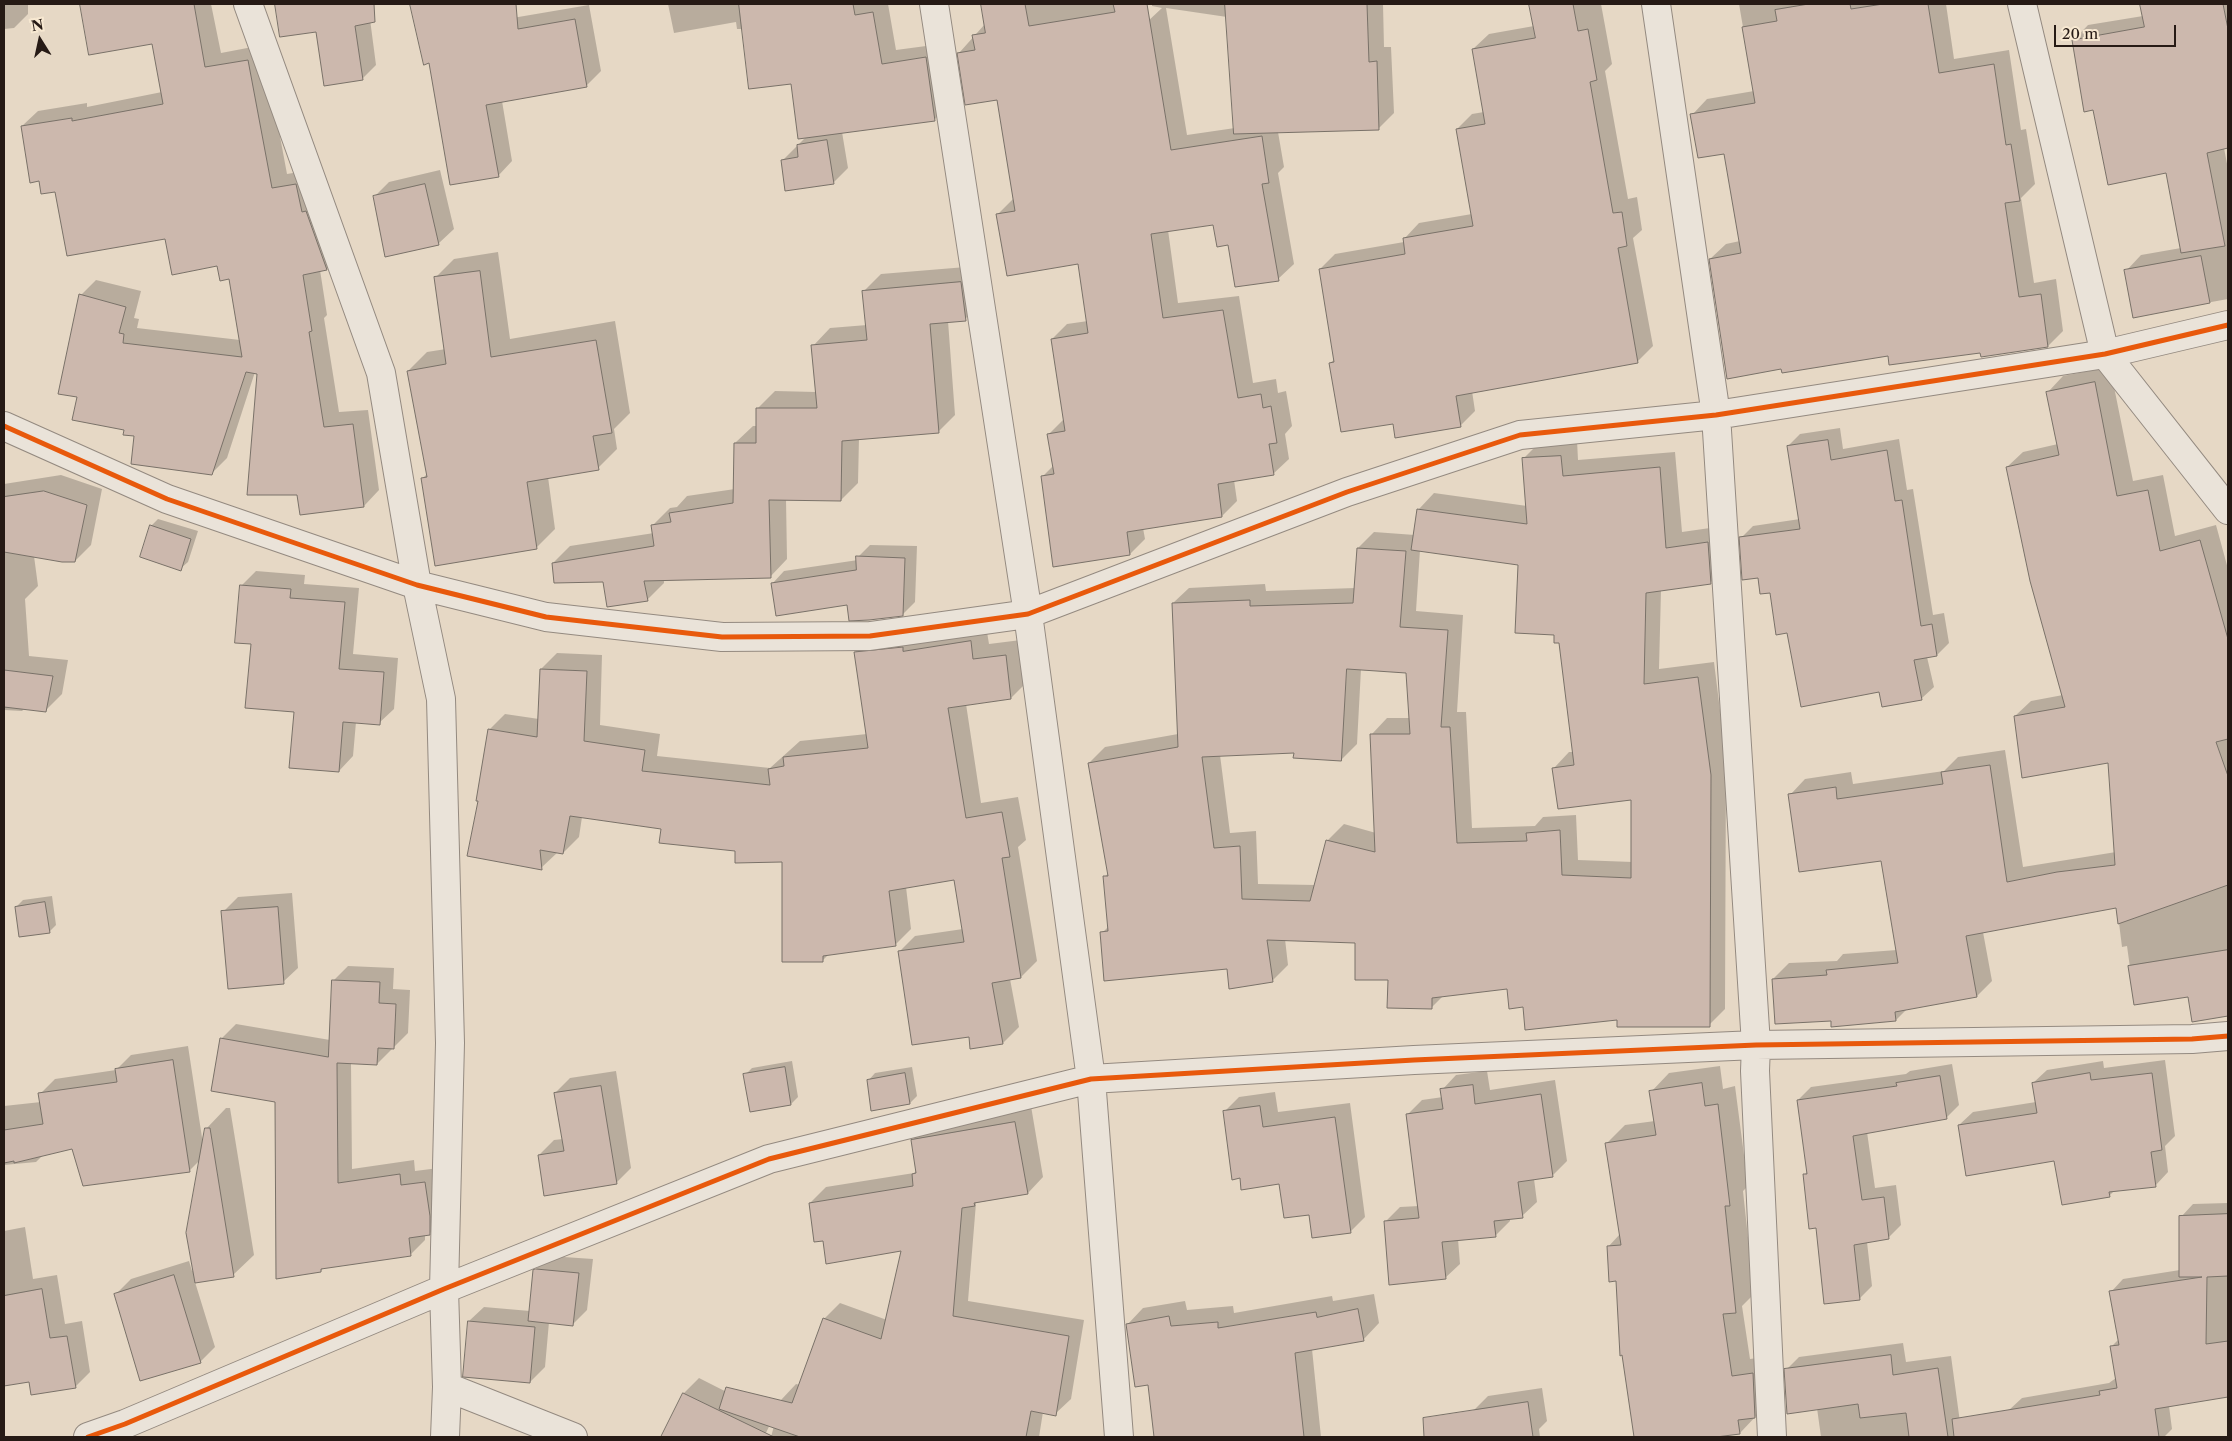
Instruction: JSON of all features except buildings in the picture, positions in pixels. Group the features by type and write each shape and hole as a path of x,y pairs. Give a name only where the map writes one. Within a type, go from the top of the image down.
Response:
{"street":[{"path":"248,4 381,374 417,585 441,699 450,1043 444,1288 447,1387 445,1437"},
{"path":"934,4 1028,614 1091,1078 1119,1437"},
{"path":"1656,4 1716,414 1756,1045 1755,1071 1772,1437"},
{"path":"2022,4 2105,354 2228,510"},
{"path":"4,426 167,500 417,585 546,617 722,637 870,636 1028,614 1347,492 1520,435 1716,414 2105,354 2228,325"},
{"path":"88,1437 125,1424 444,1288 769,1159 1091,1078 1414,1060 1756,1045 2192,1039 2228,1036"},
{"path":"447,1387 573,1437"}],"cycle path":[{"path":"4,426 167,499 417,585 546,617 722,637 870,636 1028,614 1347,492 1520,435 1716,415 2105,354 2228,325"},
{"path":"88,1437 125,1424 444,1289 769,1159 1091,1079 1414,1060 1756,1045 2192,1039 2228,1036"}]}
